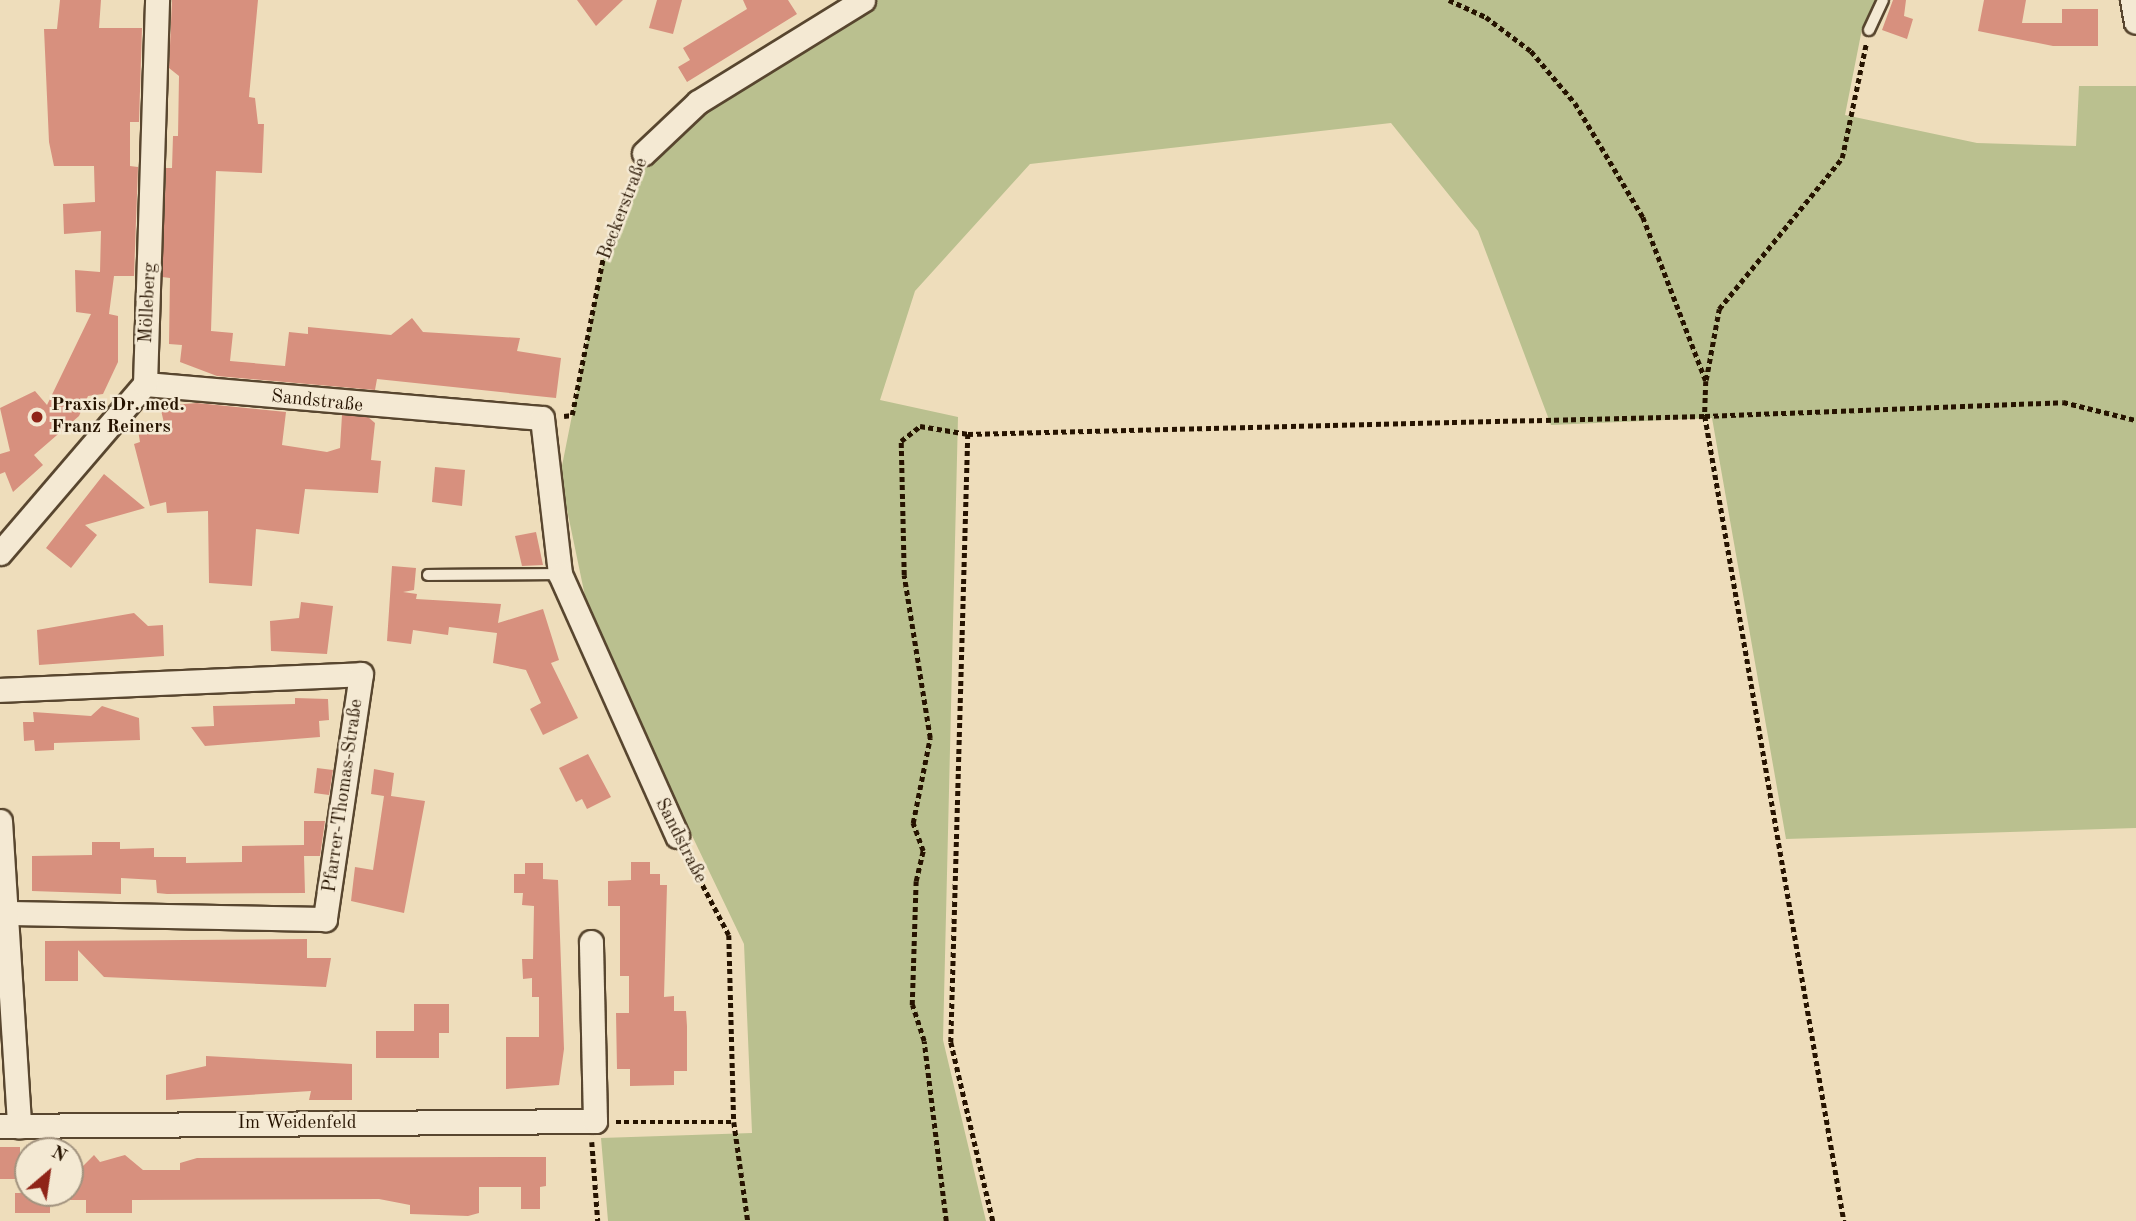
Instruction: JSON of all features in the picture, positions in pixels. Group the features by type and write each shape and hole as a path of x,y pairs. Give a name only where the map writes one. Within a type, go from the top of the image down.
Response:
{"street":[{"name":"Mölleberg","path":"145,384 157,0"},
{"name":"Beckerstraße","path":"644,153 698,102 863,0"},
{"path":"2132,0 2136,22"},
{"name":"Sandstraße","path":"145,384 542,418 560,574 677,836"},
{"path":"0,553 145,384"},
{"name":"Pfarrer-Thomas-Straße","path":"0,690 360,674 326,919 7,913"},
{"path":"0,821 7,913 9,1126"},
{"path":"591,942 592,1122"},
{"name":"Im Weidenfeld","path":"9,1126 592,1122"}],"lane":[{"path":"1869,30 1882,0"},
{"path":"428,575 560,574"}],"path":[{"path":"1449,0 1486,17 1531,51 1575,103 1643,217 1706,381"},
{"path":"1844,1221 1705,416 1706,381 1719,309 1842,158 1869,30"},
{"name":"Beckerstraße","path":"542,418 572,415 605,249 644,153"},
{"path":"946,1221 924,1041 912,1005 916,881 923,851 913,823 930,738 904,575 901,441 920,426 968,434 1705,416 2063,402 2136,420"},
{"path":"968,434 951,1042 993,1221"},
{"name":"Sandstraße","path":"677,836 729,935 734,1122 748,1221"},
{"path":"598,1221 592,1122 734,1122"}],"green space":[{"path":"863,0 1879,0 1862,29 1845,115 1977,143 2076,146 2079,86 2136,86 2136,828 1786,839 1712,418 1551,425 1478,231 1391,123 1030,164 915,291 880,400 958,417 943,1040 986,1221 608,1221 601,1138 752,1133 744,944 591,625 560,476 605,249 644,153"}],"building":[{"path":"60,0 101,0 99,28 142,28 139,122 130,122 130,166 138,167 134,276 114,276 109,314 118,316 118,362 103,394 88,396 79,416 34,455 43,465 13,492 5,472 0,474 0,454 10,451 0,408 35,391 47,405 91,314 76,312 75,270 100,272 101,231 64,234 63,204 95,202 94,166 54,166 49,142 44,29 57,29"},
{"path":"172,0 258,0 249,97 255,98 258,124 264,124 262,173 216,171 211,331 233,333 230,361 285,366 289,332 308,334 308,327 391,335 412,318 423,332 520,338 517,351 561,358 556,398 377,379 375,390 217,376 180,362 182,345 169,344 170,278 162,277 166,168 172,168 173,136 178,136 179,76 169,68"},
{"path":"577,0 623,0 596,26"},
{"path":"657,0 682,0 673,34 649,28"},
{"path":"743,0 788,0 797,14 687,82 678,67 690,60 683,48 747,9"},
{"path":"1893,0 1906,0 1904,16 1913,19 1907,39 1882,30"},
{"path":"1984,0 2026,0 2022,23 2062,23 2062,9 2098,9 2098,46 2053,46 1978,31"},
{"path":"197,403 286,412 282,445 327,452 340,448 342,415 368,417 375,423 371,460 381,461 378,493 305,489 299,534 256,529 252,586 209,583 208,511 167,513 166,502 150,506 134,444 140,442 138,430 164,423 160,406"},
{"path":"435,467 465,470 462,506 432,502"},
{"path":"104,474 145,508 85,525 97,535 71,568 46,548"},
{"path":"536,532 543,565 522,566 515,536"},
{"path":"392,566 416,568 414,590 403,592 417,594 416,599 501,604 498,623 543,609 559,660 551,663 578,718 543,735 530,709 541,703 526,670 493,663 497,633 449,627 448,635 413,630 411,644 387,641"},
{"path":"301,602 333,606 327,654 271,651 270,621 299,618"},
{"path":"134,613 148,626 163,625 164,656 39,665 37,630"},
{"path":"295,698 328,699 329,720 319,721 320,737 205,746 191,727 214,726 213,706 295,704"},
{"path":"102,706 139,718 140,740 54,743 54,750 35,751 34,740 24,741 23,722 34,722 33,712 91,716"},
{"path":"588,754 611,797 587,809 582,799 576,802 559,768"},
{"path":"317,768 333,770 329,795 314,793"},
{"path":"374,769 394,773 391,796 425,801 404,913 351,901 355,867 373,870 384,796 371,794"},
{"path":"304,821 325,821 320,856 304,856 305,893 167,894 157,893 156,880 121,878 121,894 32,891 32,856 92,855 92,842 120,842 120,849 154,848 154,857 186,857 186,863 242,862 242,846 304,845"},
{"path":"631,862 650,862 650,874 660,874 660,885 667,885 664,997 674,996 674,1011 686,1011 687,1026 687,1071 674,1071 674,1085 630,1086 630,1069 617,1069 616,1013 629,1013 629,976 620,976 620,906 608,906 608,881 631,880"},
{"path":"525,863 543,863 543,879 558,880 564,1049 559,1085 506,1089 506,1037 539,1037 539,997 532,997 532,978 523,979 522,959 533,959 534,906 522,905 523,893 514,893 514,874 525,874"},
{"path":"307,939 307,958 331,958 326,987 104,977 78,950 78,981 45,981 45,941"},
{"path":"414,1004 449,1004 449,1033 439,1033 439,1058 376,1058 376,1031 414,1031"},
{"path":"206,1056 352,1064 352,1100 309,1100 311,1091 166,1100 166,1075 206,1066"},
{"path":"0,1147 14,1147 14,1179 0,1179"},
{"path":"94,1155 100,1162 125,1155 143,1170 180,1170 180,1163 197,1158 546,1157 546,1186 540,1187 540,1209 521,1209 521,1187 479,1187 479,1213 468,1216 410,1214 410,1205 379,1199 132,1200 132,1213 86,1213 84,1165"},
{"path":"15,1207 50,1207 50,1213 15,1213"}],"place":[{"name":"Praxis Dr. med. Franz Reiners","path":"37,417"}]}
